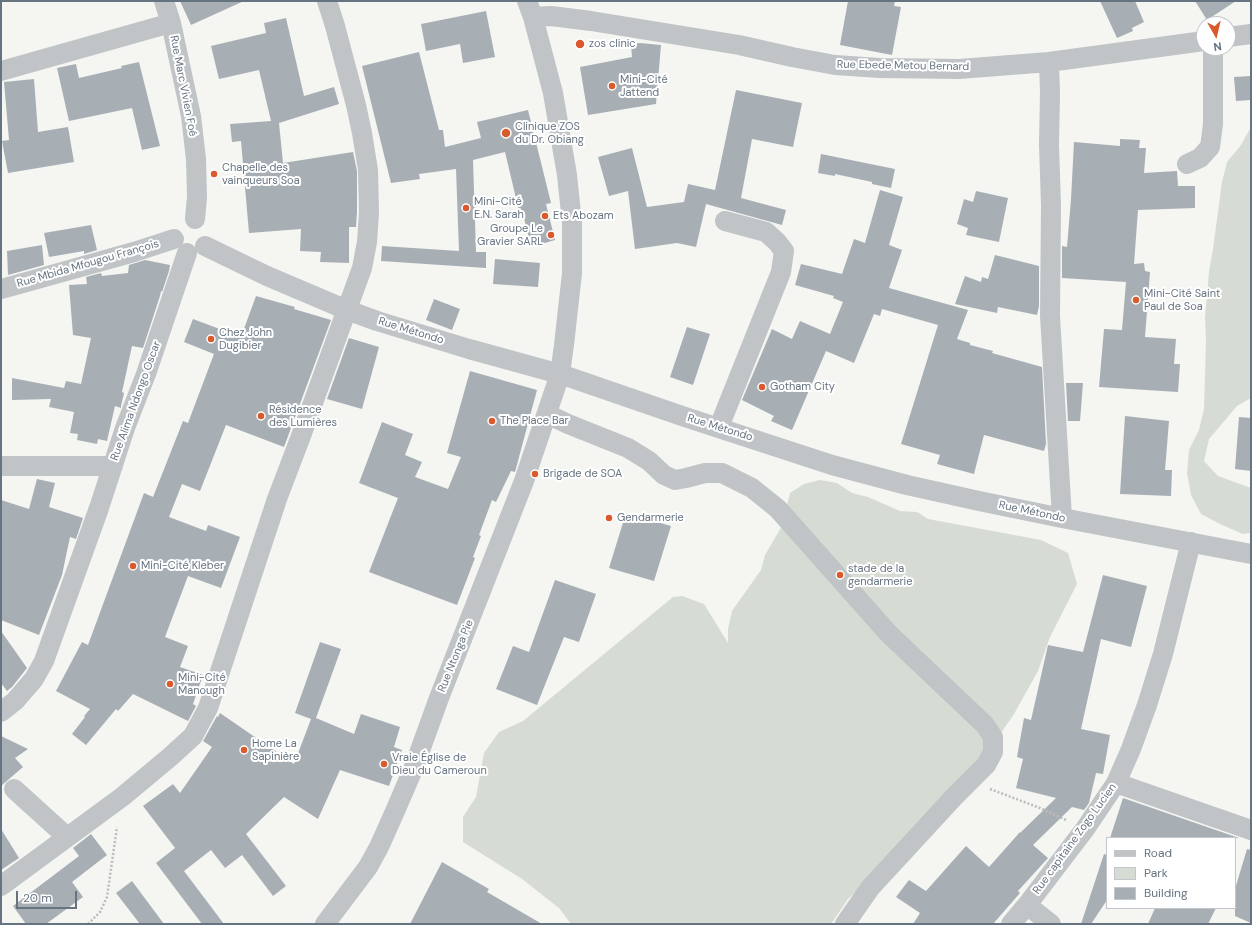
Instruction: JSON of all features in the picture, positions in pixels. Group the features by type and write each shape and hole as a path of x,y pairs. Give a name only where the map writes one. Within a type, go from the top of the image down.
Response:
{"street":[{"name":"Rue Marc Vivien Foé","path":"164,1 171,23 191,116 196,159 197,197 195,219"},
{"path":"1,886 122,797 170,757 193,736 208,708 277,499 362,268 367,242 369,212 368,170 356,105 335,26 326,1"},
{"name":"Rue Ebede Metou Bernard","path":"540,9 591,21 732,44 835,65 880,68 959,69 1049,62 1196,42"},
{"name":"Rue Ntonga Pie","path":"325,924 368,867 379,847 414,767 439,698 521,488 560,374 572,273 572,223 567,175 540,9"},
{"path":"1,71 171,23"},
{"path":"1236,35 1250,32"},
{"path":"1187,164 1200,158 1210,147 1213,124 1214,56"},
{"path":"1049,62 1051,206 1050,316 1062,518"},
{"path":"188,219 195,219 206,227 208,240 189,246 174,232 177,226 182,222 188,219"},
{"path":"719,427 780,272 784,251 766,232 726,221"},
{"name":"Rue Métondo","path":"189,246 377,321 468,349 560,374 684,417 719,427 832,465 907,485 1062,518 1251,554"},
{"name":"Rue Mbida Mfougou François","path":"1,289 119,256 189,246"},
{"name":"Rue Alima Ndongo Oscar","path":"1,466 113,466 189,246"},
{"path":"547,414 628,448 649,461 664,475 675,480 705,473 722,473 752,488 778,509 890,634 985,725 993,737 993,752 986,765 870,888 845,924"},
{"path":"1,712 20,696 34,679 44,661 113,466"},
{"name":"Rue capitaine Zogo Lucien","path":"1010,924 1027,905 1085,829 1116,783 1142,719 1163,654 1191,542"},
{"path":"1116,783 1251,830"},
{"path":"14,790 67,837"},
{"path":"1027,905 1051,924"}],"path":[{"path":"971,780 1004,795 1040,808 1085,829"},
{"path":"88,924 100,912 107,897 122,797"}],"green space":[{"path":"1251,127 1251,398 1237,406 1209,439 1204,461 1218,476 1251,488 1251,533 1243,534 1201,514 1191,495 1187,473 1189,450 1199,430 1204,409 1206,340 1205,318 1209,272 1222,182 1227,162 1241,145"},
{"path":"820,480 837,483 852,493 868,497 900,511 917,512 928,519 1041,540 1068,553 1077,584 1050,637 1038,671 1014,714 990,749 979,775 848,899 831,924 571,924 559,908 522,879 463,842 463,817 476,797 484,753 499,732 523,721 673,597 682,596 704,604 728,643 728,629 732,611 761,570 765,555 782,526 790,493 804,484"}],"building":[{"path":"180,1 244,1 191,25"},
{"path":"848,1 895,1 894,6 901,7 892,55 840,45"},
{"path":"1100,1 1135,1 1144,22 1132,28 1133,31 1117,38"},
{"path":"1195,1 1236,1 1213,16 1204,16"},
{"path":"486,11 495,57 463,63 460,44 426,51 421,24"},
{"path":"286,18 304,96 334,87 339,104 279,123 283,163 353,152 357,171 357,212 356,227 349,227 349,263 320,262 321,252 300,251 301,229 249,233 241,141 232,142 230,124 271,121 259,70 219,79 211,46 266,33 264,23"},
{"name":"Mini-Cité Jattend","path":"640,43 661,45 656,104 588,115 580,67 632,57 631,44"},
{"path":"419,52 439,130 443,130 445,147 481,138 477,122 528,110 551,203 546,204 555,240 531,247 522,210 519,211 505,152 473,160 476,252 486,252 486,268 381,261 382,246 459,251 456,169 419,174 420,179 391,183 362,66"},
{"path":"139,62 160,146 142,150 132,108 69,121 57,68 76,64 79,78 122,68 121,66"},
{"path":"1251,76 1251,100 1236,101 1234,77"},
{"path":"34,79 38,132 68,127 74,162 8,173 2,141 9,140 4,82"},
{"path":"736,90 802,103 793,147 752,139 741,198 786,210 782,225 706,204 696,247 677,243 635,249 628,191 609,196 598,157 632,148 647,207 684,202 688,184 715,190"},
{"path":"1120,139 1140,140 1139,148 1146,148 1144,173 1177,171 1178,186 1195,186 1195,208 1138,210 1134,264 1144,263 1145,271 1150,272 1145,337 1176,339 1174,364 1180,364 1178,392 1099,387 1104,329 1122,330 1126,282 1062,278 1062,246 1067,247 1074,142 1120,146"},
{"path":"821,154 895,169 891,188 872,184 872,182 835,174 835,176 818,173"},
{"path":"880,190 903,197 889,245 902,250 889,288 968,310 957,339 970,343 970,345 993,351 992,353 1042,367 1046,444 1044,451 984,435 974,474 937,464 940,455 901,444 938,325 882,309 880,316 874,314 854,363 826,351 792,430 771,421 774,416 742,400 772,329 792,339 800,321 830,334 843,302 833,298 834,296 795,285 801,264 842,274 854,239 865,243"},
{"path":"976,191 1008,198 999,242 966,235 968,228 957,224 964,199 973,202"},
{"path":"91,225 97,250 84,254 84,251 49,257 44,233"},
{"path":"42,245 44,265 8,275 7,251"},
{"path":"995,255 1039,266 1039,306 1037,315 998,307 997,313 955,304 965,276 981,282 982,277 988,279"},
{"path":"495,259 540,263 538,287 493,284"},
{"path":"145,260 170,265 169,271 143,348 132,346 122,392 124,393 121,408 115,406 107,441 98,439 97,444 77,440 78,434 70,433 74,412 49,407 51,399 12,400 12,378 64,388 66,381 81,384 91,338 73,335 69,285 87,284 86,277 101,273 102,276 128,273 129,265"},
{"path":"256,296 295,307 294,309 331,320 284,447 226,425 200,491 182,484 169,517 206,531 208,525 240,537 221,588 188,576 165,637 188,646 180,667 203,675 193,704 196,706 188,721 133,694 118,711 116,709 86,745 72,734 90,709 56,691 82,642 88,645 144,493 153,497 183,421 188,423 214,354 184,342 193,319 241,337"},
{"path":"434,299 460,309 452,330 426,320"},
{"path":"687,327 710,334 693,385 670,377"},
{"path":"349,338 379,347 362,409 327,399"},
{"path":"470,371 537,390 515,472 511,471 496,502 492,500 479,535 481,536 473,557 475,558 457,605 369,572 398,498 359,483 382,422 413,434 405,455 422,462 415,477 448,489 461,457 447,453"},
{"path":"1066,383 1083,383 1080,421 1068,421"},
{"path":"1125,416 1169,421 1165,470 1172,470 1171,496 1120,494"},
{"path":"1239,417 1251,418 1251,471 1235,469"},
{"path":"37,479 55,483 49,507 83,518 76,539 70,537 62,575 39,635 1,620 1,500 29,509"},
{"path":"626,513 671,526 654,581 609,568"},
{"path":"1103,575 1147,586 1131,647 1101,639 1081,729 1110,735 1103,774 1096,773 1089,803 1084,810 1072,807 1033,845 1048,858 1018,891 1020,893 993,924 913,924 920,913 896,897 909,880 926,891 966,846 989,867 1020,832 1056,798 1016,788 1023,759 1017,757 1024,718 1031,720 1048,645 1083,652"},
{"path":"555,580 596,594 579,642 564,637 537,705 496,689 513,646 529,652"},
{"path":"1,631 27,668 7,691 1,683"},
{"path":"320,642 341,649 316,718 354,734 361,714 400,727 394,747 402,750 389,786 340,770 318,819 284,797 246,834 286,886 273,896 242,855 225,868 211,850 184,871 224,924 202,924 156,863 175,848 143,806 173,784 180,793 212,747 203,741 220,713 294,764 311,719 295,713"},
{"path":"1,736 28,749 15,758 23,767 1,786"},
{"path":"1123,798 1239,838 1236,837 1110,837"},
{"path":"1,829 19,858 1,870"},
{"path":"91,834 107,855 72,882 83,897 46,924 26,924 13,906 79,856 73,848"},
{"path":"1247,849 1251,850 1251,923 1235,916 1236,886"},
{"path":"1104,854 1106,855 1106,902 1091,924 1081,924"},
{"path":"442,862 489,889 487,892 542,924 410,924"},
{"path":"132,881 164,924 140,924 116,893"},
{"path":"1155,909 1216,909 1208,924 1148,924"}],"place":[{"name":"zos clinic","path":"580,44"},
{"name":"Mini-Cité Jattend","path":"612,86"},
{"name":"Clinique ZOS du Dr. Obiang","path":"506,133"},
{"name":"Chapelle des vainqueurs Soa","path":"214,174"},
{"name":"Mini-Cité E.N. Sarah","path":"466,208"},
{"name":"Ets Abozam","path":"545,216"},
{"name":"Groupe Le Gravier SARL","path":"551,235"},
{"name":"Mini-Cité Saint Paul de Soa","path":"1136,300"},
{"name":"Chez John Dugibier","path":"211,339"},
{"name":"Gotham City","path":"762,387"},
{"name":"Résidence des Lumières","path":"261,416"},
{"name":"The Place Bar","path":"492,421"},
{"name":"Brigade de SOA","path":"535,474"},
{"name":"Gendarmerie","path":"609,518"},
{"name":"Mini-Cité Kleber","path":"133,566"},
{"name":"stade de la gendarmerie","path":"840,575"},
{"name":"Mini-Cité Manough","path":"170,684"},
{"name":"Home La Sapinière","path":"244,750"},
{"name":"Vraie Église de Dieu du Cameroun","path":"384,764"}]}
